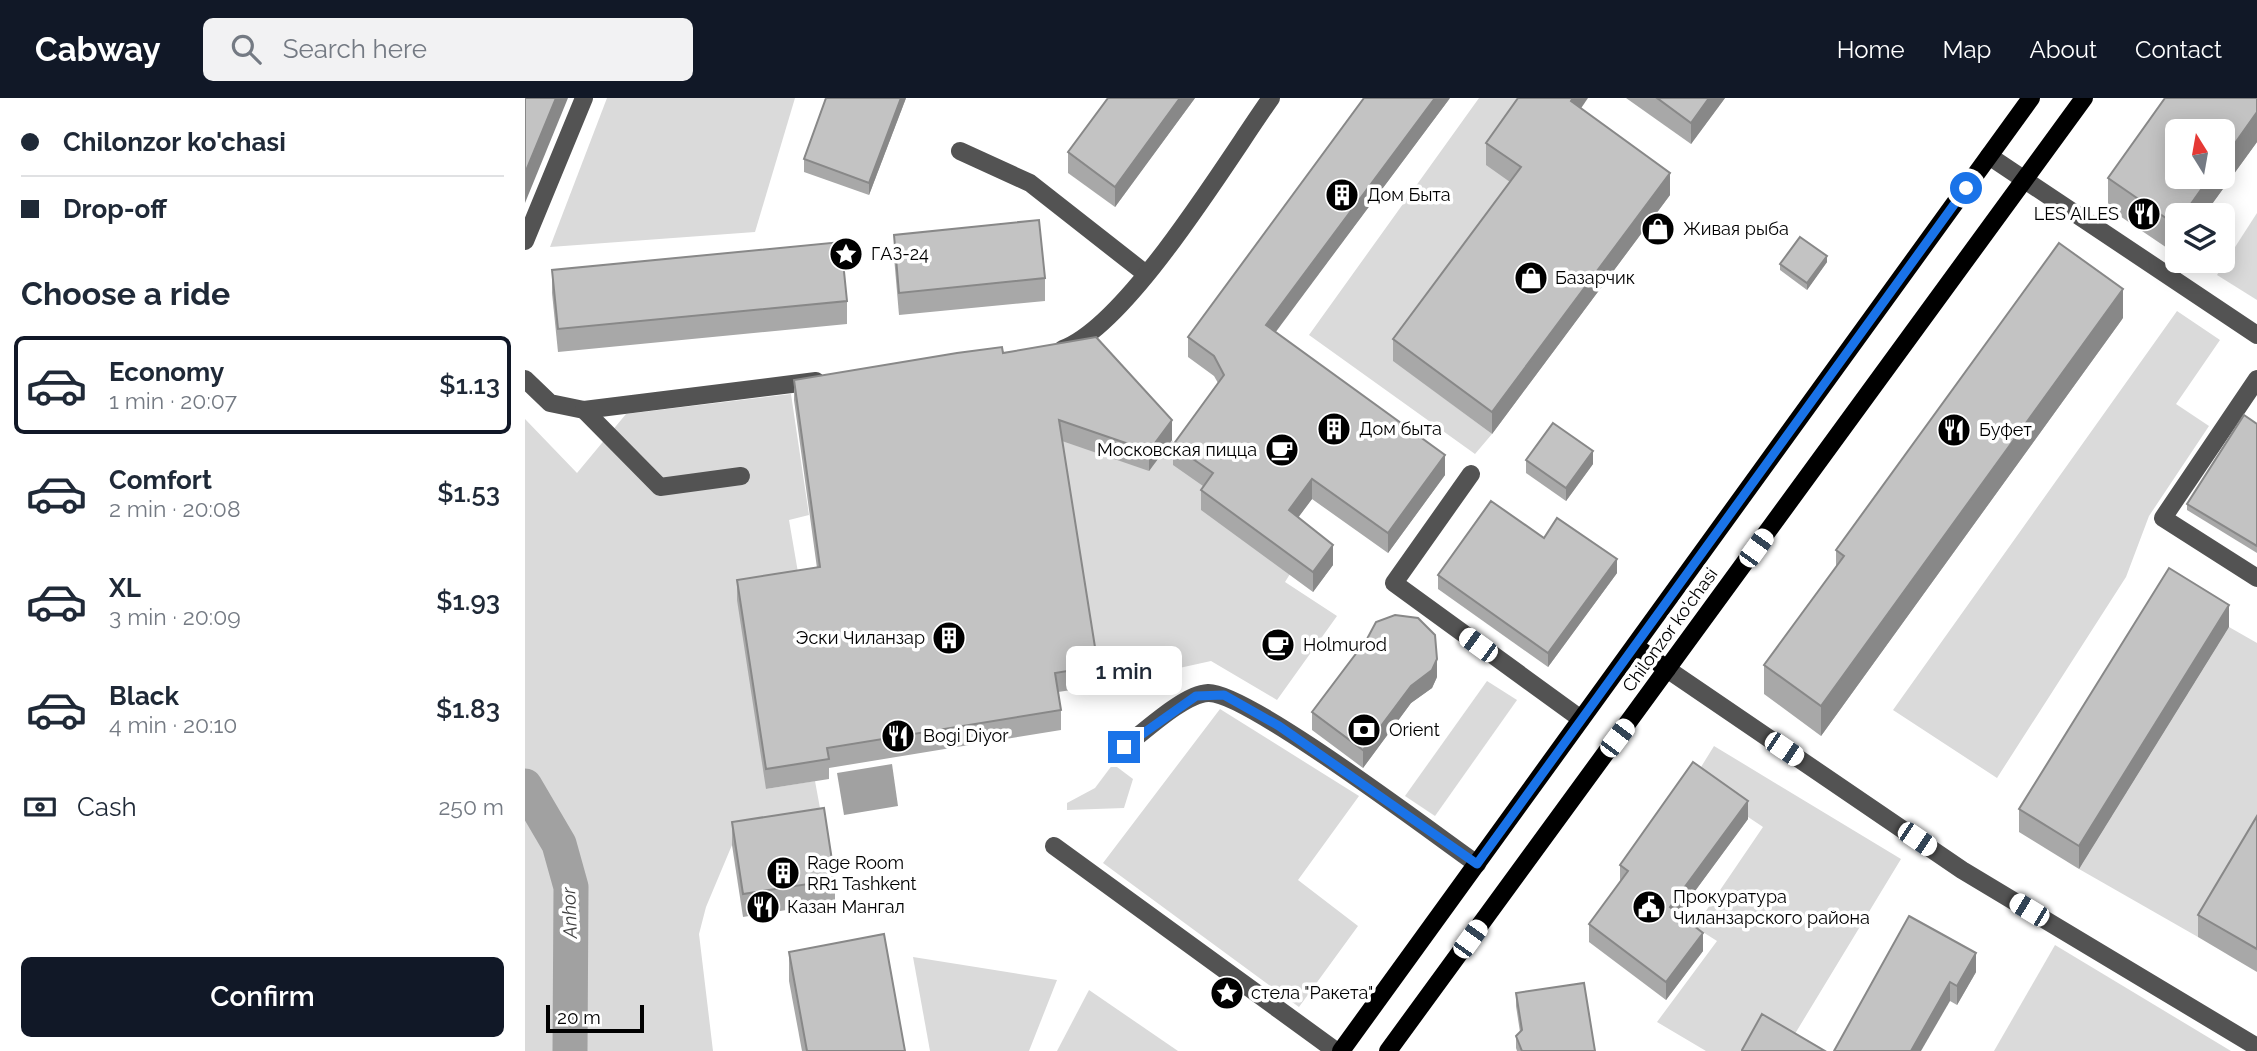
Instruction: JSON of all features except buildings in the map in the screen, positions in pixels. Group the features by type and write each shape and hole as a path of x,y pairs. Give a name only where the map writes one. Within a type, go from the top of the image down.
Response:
{"main road":[{"name":"Chilonzor ko'chasi","path":"1341,1051 2031,98"},
{"name":"Chilonzor ko'chasi","path":"1388,1051 2084,98"},
{"path":"1635,646 1667,669"}],"street":[{"path":"525,241 584,98"},
{"path":"1043,353 1082,341 1120,306 1146,274 1271,98"},
{"path":"960,151 1030,183 1146,274"},
{"path":"1989,156 2257,335"},
{"path":"525,379 550,403 584,410 837,379"},
{"path":"2257,379 2163,518 2257,578"},
{"path":"584,410 660,487 741,476"},
{"path":"1471,474 1394,583 1581,719"},
{"path":"1667,669 1962,870 2257,1048"},
{"path":"1124,747 1196,696 1224,695 1279,726 1477,864"},
{"path":"1054,846 1336,1051"}],"shaded area":[{"path":"607,98 795,98 755,232 550,247"},
{"path":"1479,98 1534,98 1521,189 1393,360 1492,434 1475,454 1309,335"},
{"path":"2257,213 2257,300 2217,275 2235,273 2235,247"},
{"path":"2177,311 2220,340 2176,404 2209,426 2149,516 2126,577 1997,778 1893,710"},
{"path":"791,394 809,515 789,520 801,590 766,789 815,781 824,830 732,845 706,907 699,934 713,1051 525,1051 525,419 577,473 626,414"},
{"path":"1059,440 1172,440 1213,493 1290,574 1285,582 1337,616 1277,700 1211,661 1098,686"},
{"path":"2229,627 2257,643 2257,839 2198,937 2079,869"},
{"path":"1487,681 1517,700 1435,816 1405,796"},
{"path":"1220,709 1359,796 1298,880 1358,926 1299,1007 1103,863"},
{"path":"1714,746 1901,859 1790,1042 1744,1051 1706,1051 1657,1022 1717,941 1695,927 1763,827 1693,780"},
{"path":"892,764 898,806 844,815 837,773"},
{"path":"1113,764 1133,779 1124,808 1067,810 1067,803 1095,788"},
{"path":"2055,945 2231,1051 1994,1051"},
{"path":"913,957 1057,980 1029,1051 930,1051"},
{"path":"1089,990 1178,1051 1057,1051"}],"waterway":[{"name":"Anhor","path":"525,786 559,844 571,887 570,1051"}],"place":[{"name":"Дом Быта","path":"1342,195"},
{"name":"LES AILES","path":"2144,214"},
{"name":"Живая рыба","path":"1658,229"},
{"name":"ГАЗ-24","path":"846,254"},
{"name":"Базарчик","path":"1531,278"},
{"name":"Дом быта","path":"1334,429"},
{"name":"Буфет","path":"1954,430"},
{"name":"Московская пицца","path":"1282,450"},
{"name":"Эски Чиланзар","path":"949,638"},
{"name":"Holmurod","path":"1278,645"},
{"name":"Orient","path":"1364,730"},
{"name":"Bogi Diyor","path":"898,736"},
{"name":"Rage Room RR1 Tashkent","path":"783,873"},
{"name":"Казан Мангал","path":"763,907"},
{"name":"Прокуратура Чиланзарского района","path":"1649,907"},
{"name":"стела \"Ракета\"","path":"1227,993"}],"route":[{"path":"1124,747 1196,696 1209,693 1224,695 1279,726 1477,864 1966,188"}]}
